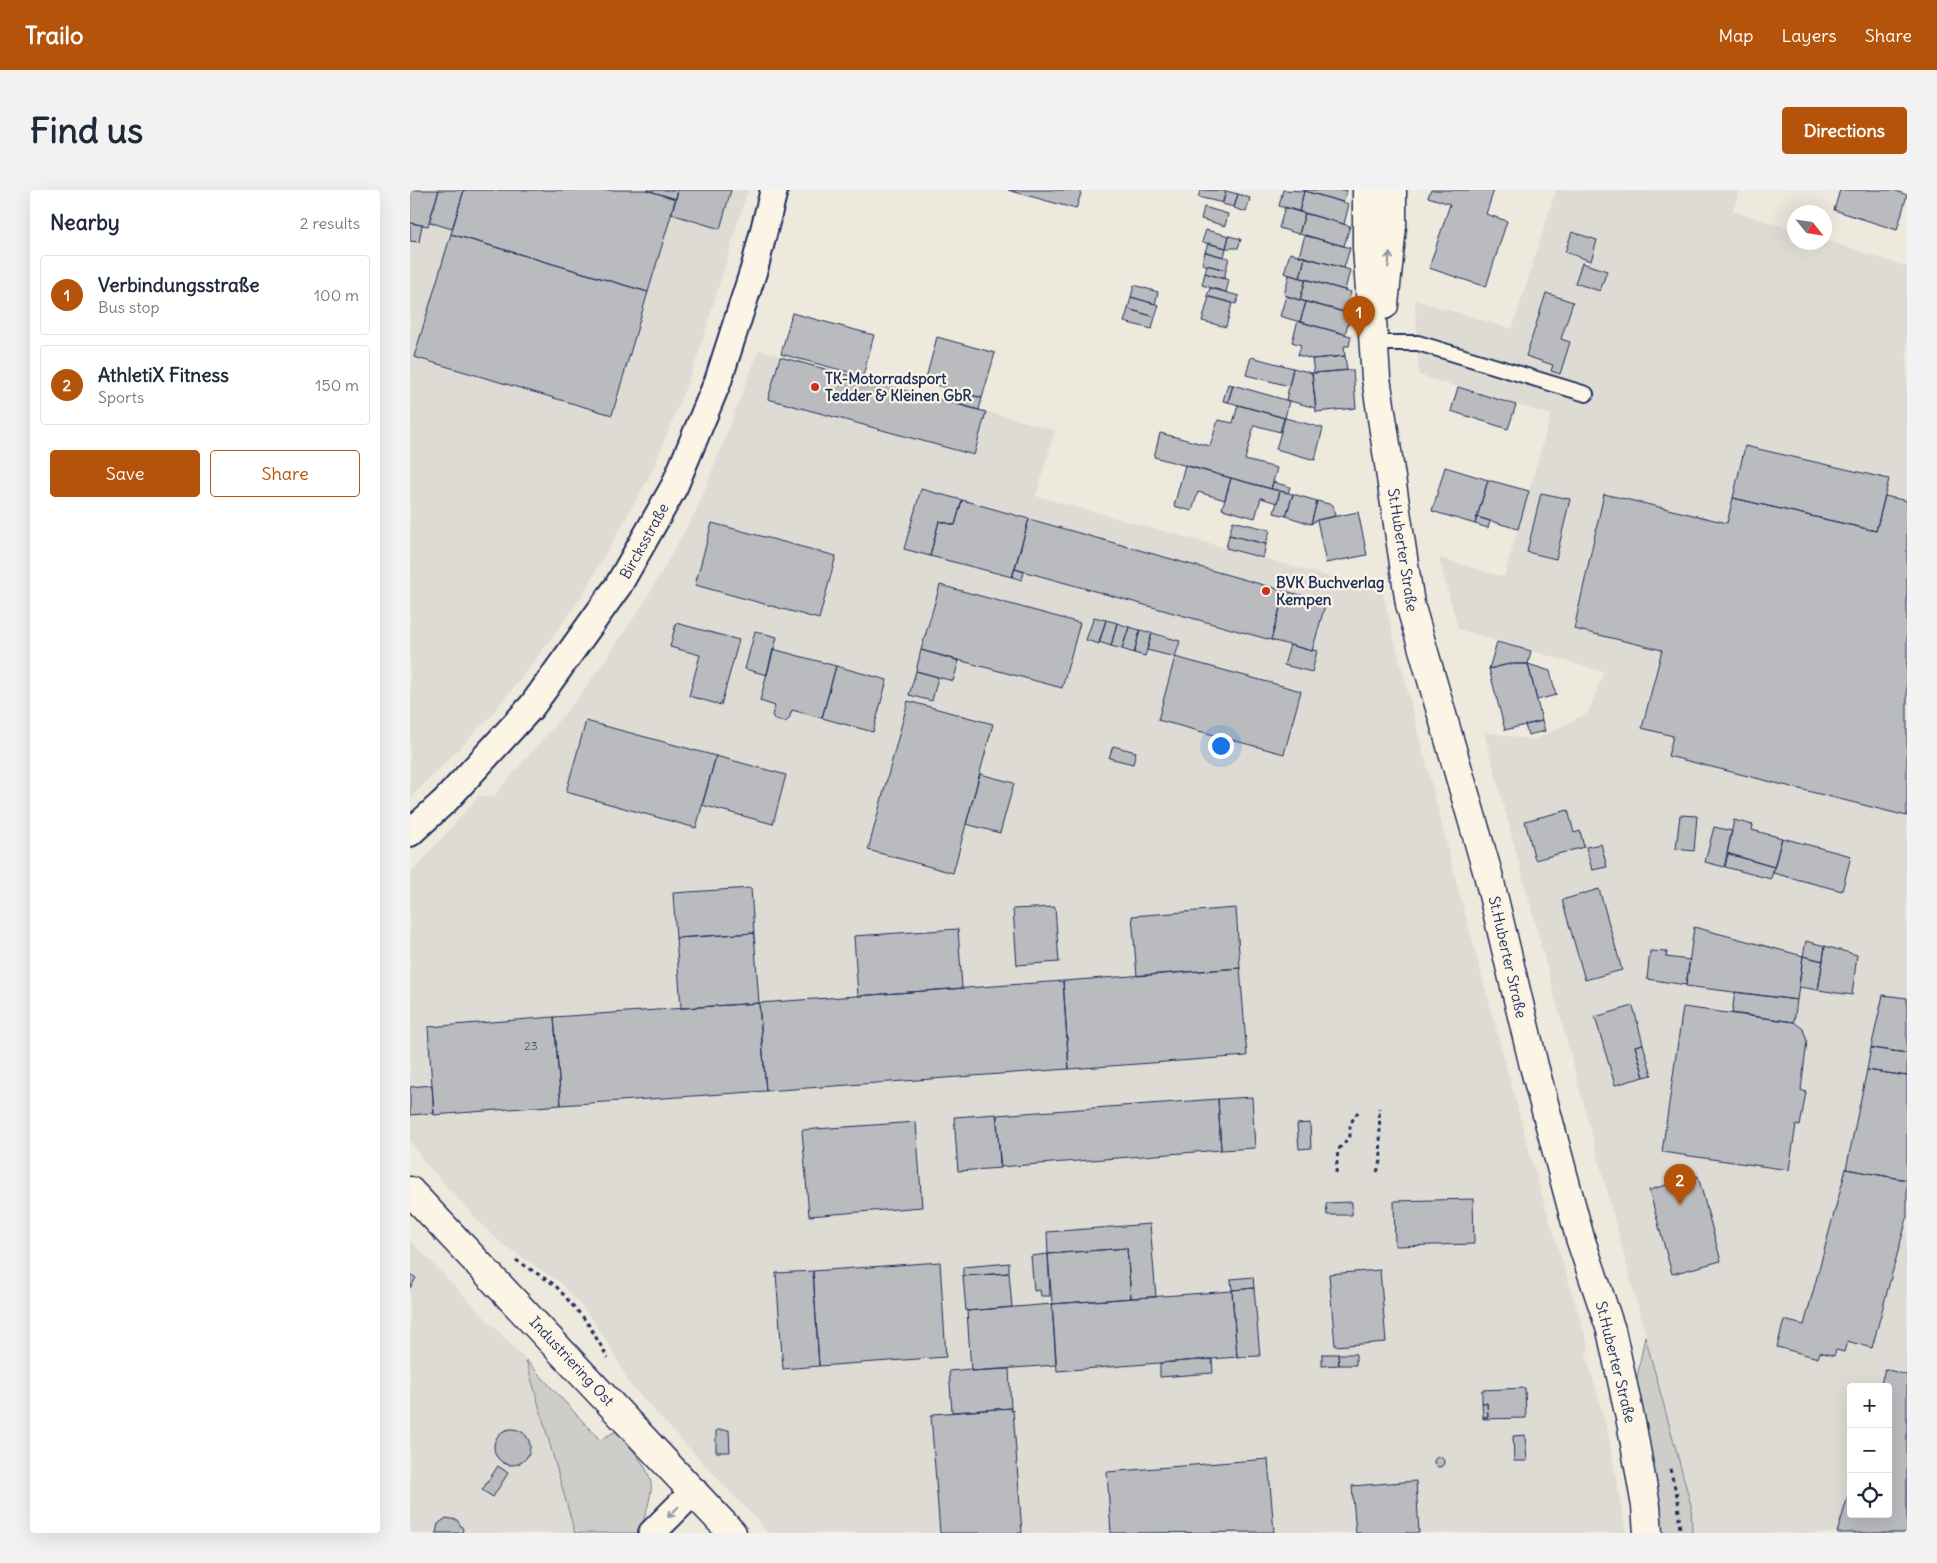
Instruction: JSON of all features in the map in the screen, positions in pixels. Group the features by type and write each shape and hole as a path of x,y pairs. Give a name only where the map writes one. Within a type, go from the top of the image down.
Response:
{"street":[{"name":"Bircksstraße","path":"410,833 446,800 532,706 618,586 674,487 718,381 755,266 774,190"},
{"name":"St.Huberter Straße","path":"1367,190 1367,247 1377,344"},
{"name":"St.Huberter Straße","path":"1392,190 1392,226 1377,344 1376,378 1410,604 1488,874 1534,1066 1578,1228 1611,1330 1632,1427 1646,1506 1648,1533"},
{"name":"Industriering Ost","path":"410,1191 694,1491 724,1531"},
{"path":"652,1533 694,1491"}],"lane":[{"path":"1377,344 1418,343 1586,394"}],"path":[{"path":"1377,1172 1381,1160 1379,1108"},
{"path":"1336,1173 1338,1150 1350,1136 1350,1124 1360,1110"}],"shaded area":[{"path":"410,190 748,190 697,358 653,470 580,599 536,659 491,716 410,798"},
{"path":"1556,190 1739,190 1733,211 1787,228 1787,250 1832,250 1832,242 1907,267 1907,1533 1692,1533 1691,1505 1484,732 1534,740 1588,713 1604,672 1458,629 1439,558 1504,577 1551,415 1419,375 1415,300 1512,329"},
{"path":"759,350 1055,430 1036,496 1382,591 1457,884 1536,1176 1589,1348 1586,1353 1608,1433 1626,1533 769,1533 630,1385 611,1348 589,1315 561,1283 502,1244 425,1163 410,1141 410,874 479,796 493,797 573,704 645,601 698,507"},
{"path":"410,1240 526,1360 575,1533 410,1533"},
{"path":"1645,1336 1691,1505 1692,1533 1660,1533 1658,1508 1636,1382"},
{"path":"526,1360 600,1440 616,1431 642,1462 651,1483 651,1494 639,1533 575,1533"}],"building":[{"path":"410,190 439,190 428,226 410,223"},
{"path":"439,190 464,190 452,229 429,222"},
{"path":"464,190 646,190 676,199 648,292 451,234"},
{"path":"646,190 678,190 676,199"},
{"path":"678,190 731,190 720,229 671,214"},
{"path":"1008,190 1082,190 1076,209"},
{"path":"1201,190 1226,191 1223,203 1198,197"},
{"path":"1283,190 1304,191 1299,212 1279,206"},
{"path":"1301,190 1347,190 1343,202"},
{"path":"1431,190 1494,190 1486,214 1507,221 1486,287 1429,268 1450,204 1428,197"},
{"path":"1840,190 1897,190 1907,195 1897,230 1834,210"},
{"path":"1226,191 1238,194 1234,207 1222,204"},
{"path":"1304,191 1349,204 1344,224 1299,212"},
{"path":"1238,194 1250,198 1246,212 1234,208"},
{"path":"1204,207 1228,214 1225,226 1201,219"},
{"path":"1285,207 1305,213 1299,234 1279,228"},
{"path":"1305,213 1350,226 1344,246 1299,234"},
{"path":"410,223 422,225 419,242 410,241"},
{"path":"1206,230 1229,236 1226,248 1202,242"},
{"path":"1572,232 1597,240 1591,261 1565,252"},
{"path":"451,234 648,292 612,415 414,357"},
{"path":"1305,235 1350,248 1344,268 1299,256"},
{"path":"1229,236 1241,239 1238,248 1226,248"},
{"path":"1208,243 1226,248 1224,257 1205,252"},
{"path":"1205,252 1229,258 1226,270 1202,264"},
{"path":"1290,253 1305,257 1300,278 1284,273"},
{"path":"1305,257 1350,270 1345,290 1300,278"},
{"path":"1582,263 1607,271 1600,291 1575,283"},
{"path":"1207,265 1226,270 1224,279 1205,273"},
{"path":"1205,273 1229,280 1226,292 1202,285"},
{"path":"1289,275 1306,279 1300,300 1284,295"},
{"path":"1306,279 1351,292 1345,312 1300,300"},
{"path":"1134,285 1158,292 1155,304 1131,297"},
{"path":"1210,288 1239,296 1236,304 1207,296"},
{"path":"1546,293 1573,302 1561,339 1570,342 1560,374 1551,371 1553,365 1526,356"},
{"path":"1286,296 1306,302 1300,322 1280,316"},
{"path":"1131,297 1159,305 1155,317 1128,309"},
{"path":"1209,297 1232,303 1226,327 1202,321"},
{"path":"1306,302 1351,314 1345,334 1300,322"},
{"path":"1128,309 1155,317 1152,329 1124,322"},
{"path":"792,313 874,335 863,376 781,354"},
{"path":"1298,321 1351,336 1349,346 1344,346 1345,356 1312,359 1298,355 1301,345 1292,342"},
{"path":"937,337 995,353 982,398 925,382"},
{"path":"1345,356 1347,370 1314,373 1312,359"},
{"path":"780,357 986,412 974,455 768,399"},
{"path":"1251,357 1293,368 1289,386 1246,375"},
{"path":"1293,368 1312,373 1316,408 1286,400"},
{"path":"1353,370 1356,408 1316,412 1312,373"},
{"path":"1228,384 1233,385 1228,402 1223,401"},
{"path":"1233,385 1289,401 1285,418 1228,402"},
{"path":"1458,387 1516,405 1508,429 1451,411"},
{"path":"945,388 982,398 979,410 942,399"},
{"path":"1238,405 1284,418 1280,432 1254,425 1245,460 1277,468 1271,489 1154,457 1160,433 1210,446 1218,420 1233,423"},
{"path":"1285,418 1323,428 1315,460 1276,449"},
{"path":"1745,446 1889,479 1876,531 1733,498"},
{"path":"1185,465 1231,478 1225,500 1198,492 1192,511 1174,506"},
{"path":"1445,467 1488,480 1475,524 1432,511"},
{"path":"1231,478 1280,491 1277,503 1261,498 1255,518 1222,509"},
{"path":"1488,480 1529,491 1518,529 1477,517"},
{"path":"1273,482 1290,487 1288,493 1271,489"},
{"path":"921,489 962,500 955,525 939,521 930,556 904,549"},
{"path":"1280,491 1293,494 1286,516 1274,513"},
{"path":"1541,493 1570,499 1556,559 1527,552"},
{"path":"1293,494 1317,501 1311,524 1286,516"},
{"path":"1604,494 1727,523 1733,498 1876,531 1885,496 1907,501 1907,816 1668,756 1673,736 1642,728 1662,650 1574,629"},
{"path":"962,500 1029,519 1012,577 930,556 939,521 955,525"},
{"path":"1317,501 1333,505 1335,516 1317,520 1311,524"},
{"path":"1358,512 1367,555 1326,563 1317,520"},
{"path":"1477,517 1490,521 1488,528 1475,524"},
{"path":"1029,519 1285,591 1271,640 1015,569"},
{"path":"1233,521 1270,530 1266,544 1229,535"},
{"path":"712,523 836,556 819,619 695,585"},
{"path":"1229,535 1266,544 1263,558 1226,548"},
{"path":"1015,569 1024,572 1022,580 1012,577"},
{"path":"940,585 1080,623 1062,688 921,650"},
{"path":"1285,591 1326,602 1312,651 1271,640"},
{"path":"1094,617 1106,620 1099,644 1086,640"},
{"path":"1106,620 1117,623 1111,646 1099,642"},
{"path":"676,623 739,640 721,705 689,696 700,655 670,647"},
{"path":"1117,623 1129,627 1122,649 1111,646"},
{"path":"1129,627 1140,630 1134,653 1122,649"},
{"path":"1140,630 1152,633 1145,656 1134,653"},
{"path":"755,631 777,637 767,675 745,669"},
{"path":"1152,633 1180,641 1175,657 1147,650"},
{"path":"1497,642 1531,651 1528,664 1509,664 1489,669"},
{"path":"1290,645 1317,651 1312,672 1284,665"},
{"path":"773,649 836,666 822,718 792,710 789,719 785,722 775,720 772,715 775,706 760,701"},
{"path":"921,650 959,661 953,681 916,671"},
{"path":"1175,657 1301,691 1284,754 1158,720"},
{"path":"1509,664 1528,664 1542,721 1505,730 1489,669"},
{"path":"1528,664 1550,671 1556,695 1537,700"},
{"path":"836,666 887,680 873,732 822,718"},
{"path":"916,671 938,677 932,701 909,695"},
{"path":"908,701 993,724 953,873 868,850"},
{"path":"586,721 716,756 696,828 566,792"},
{"path":"1542,721 1545,731 1528,735 1525,725"},
{"path":"1113,746 1136,752 1133,764 1109,758"},
{"path":"716,756 786,775 773,824 702,805"},
{"path":"980,774 1014,783 1000,833 966,824"},
{"path":"1568,810 1574,833 1580,831 1584,847 1535,860 1525,821"},
{"path":"1680,815 1697,816 1694,851 1676,849"},
{"path":"1734,820 1753,825 1752,830 1782,838 1774,867 1727,853"},
{"path":"1714,827 1732,831 1724,867 1705,862"},
{"path":"1782,838 1851,856 1842,891 1773,873"},
{"path":"1601,844 1607,867 1592,870 1586,847"},
{"path":"1728,854 1774,867 1771,879 1725,867"},
{"path":"751,888 754,933 676,938 673,893"},
{"path":"1599,889 1622,970 1585,980 1562,900"},
{"path":"1055,907 1059,962 1017,965 1013,909"},
{"path":"1236,908 1240,968 1137,976 1132,916"},
{"path":"1694,927 1803,956 1797,1000 1686,986"},
{"path":"958,929 962,988 858,996 854,936"},
{"path":"754,933 759,1003 681,1008 676,938"},
{"path":"1806,941 1825,946 1823,961 1803,956"},
{"path":"1825,946 1857,955 1852,995 1818,990"},
{"path":"1650,951 1667,952 1666,957 1690,960 1686,985 1647,979"},
{"path":"1803,956 1823,961 1818,990 1799,987"},
{"path":"1240,968 1247,1056 1069,1069 1063,981"},
{"path":"1063,981 1069,1069 766,1091 759,1003"},
{"path":"1735,992 1797,1000 1794,1022 1732,1013"},
{"path":"1883,995 1907,998 1907,1053 1871,1048"},
{"path":"759,1003 766,1091 561,1105 554,1017"},
{"path":"1633,1006 1643,1044 1635,1046 1644,1077 1615,1085 1595,1017"},
{"path":"1683,1007 1794,1022 1803,1029 1807,1041 1801,1090 1806,1092 1800,1126 1796,1125 1789,1170 1662,1152"},
{"path":"554,1017 561,1105 434,1115 428,1027"},
{"path":"1643,1044 1652,1075 1644,1077 1635,1046"},
{"path":"1871,1048 1907,1053 1907,1076 1867,1070"},
{"path":"1867,1070 1907,1076 1907,1180 1846,1169"},
{"path":"432,1085 434,1113 410,1115 410,1087"},
{"path":"1252,1097 1255,1148 1221,1150 1218,1099"},
{"path":"1218,1099 1221,1150 1000,1167 997,1115"},
{"path":"996,1114 1001,1168 958,1171 954,1117"},
{"path":"916,1122 922,1207 809,1216 802,1130"},
{"path":"1310,1123 1311,1148 1299,1149 1297,1124"},
{"path":"1846,1169 1907,1180 1907,1218 1872,1348 1847,1341 1844,1352 1836,1350 1834,1356 1820,1352 1818,1358 1777,1347 1784,1320 1804,1325"},
{"path":"1698,1176 1721,1261 1672,1274 1649,1190"},
{"path":"1473,1199 1474,1244 1395,1246 1394,1201"},
{"path":"1352,1202 1352,1215 1327,1215 1326,1203"},
{"path":"1150,1224 1156,1297 1131,1298 1127,1248 1048,1254 1047,1232"},
{"path":"1127,1248 1131,1298 1052,1304 1048,1254"},
{"path":"1048,1254 1050,1296 1041,1296 1040,1290 1034,1291 1031,1256"},
{"path":"940,1262 946,1357 819,1366 813,1271"},
{"path":"1009,1263 1009,1273 963,1276 963,1267"},
{"path":"1380,1270 1386,1342 1335,1346 1329,1274"},
{"path":"813,1271 819,1366 783,1369 776,1273"},
{"path":"1009,1273 1012,1307 966,1311 963,1276"},
{"path":"410,1274 416,1278 410,1288"},
{"path":"1253,1277 1254,1288 1232,1290 1231,1279"},
{"path":"1254,1288 1260,1356 1237,1357 1232,1290"},
{"path":"1232,1291 1237,1357 1057,1371 1052,1304"},
{"path":"1052,1304 1056,1365 971,1371 967,1311"},
{"path":"1322,1354 1338,1354 1339,1365 1322,1366"},
{"path":"1338,1354 1356,1354 1356,1365 1339,1365"},
{"path":"1212,1359 1213,1373 1160,1377 1160,1363"},
{"path":"971,1369 971,1371 1009,1369 1011,1408 952,1412 949,1371"},
{"path":"1885,1369 1907,1375 1907,1533 1837,1533 1847,1499 1847,1518 1892,1518 1892,1383 1881,1383"},
{"path":"1525,1388 1526,1418 1483,1419 1483,1417 1488,1417 1487,1403 1482,1403 1482,1390"},
{"path":"1482,1403 1487,1403 1488,1417 1483,1417"},
{"path":"1011,1408 1011,1411 1013,1410 1022,1533 940,1533 931,1416 933,1414"},
{"path":"512,1429 524,1435 530,1447 524,1459 512,1465 500,1459 494,1447 500,1435"},
{"path":"716,1430 729,1430 730,1452 716,1452"},
{"path":"1525,1435 1527,1461 1514,1461 1513,1436"},
{"path":"1437,1457 1441,1457 1444,1462 1443,1466 1437,1467 1434,1464 1434,1460"},
{"path":"1268,1459 1274,1532 1111,1533 1107,1472"},
{"path":"498,1466 508,1473 493,1497 482,1490"},
{"path":"1416,1481 1419,1533 1356,1533 1352,1486"},
{"path":"446,1518 457,1520 463,1529 462,1533 436,1533 438,1524"}],"place":[{"name":"Verbindungsstraße","path":"1359,337"},
{"name":"TK-Motorradsport Tedder & Kleinen GbR","path":"815,387"},
{"name":"BVK Buchverlag Kempen","path":"1266,591"},
{"name":"AthletiX Fitness","path":"1680,1205"}]}
